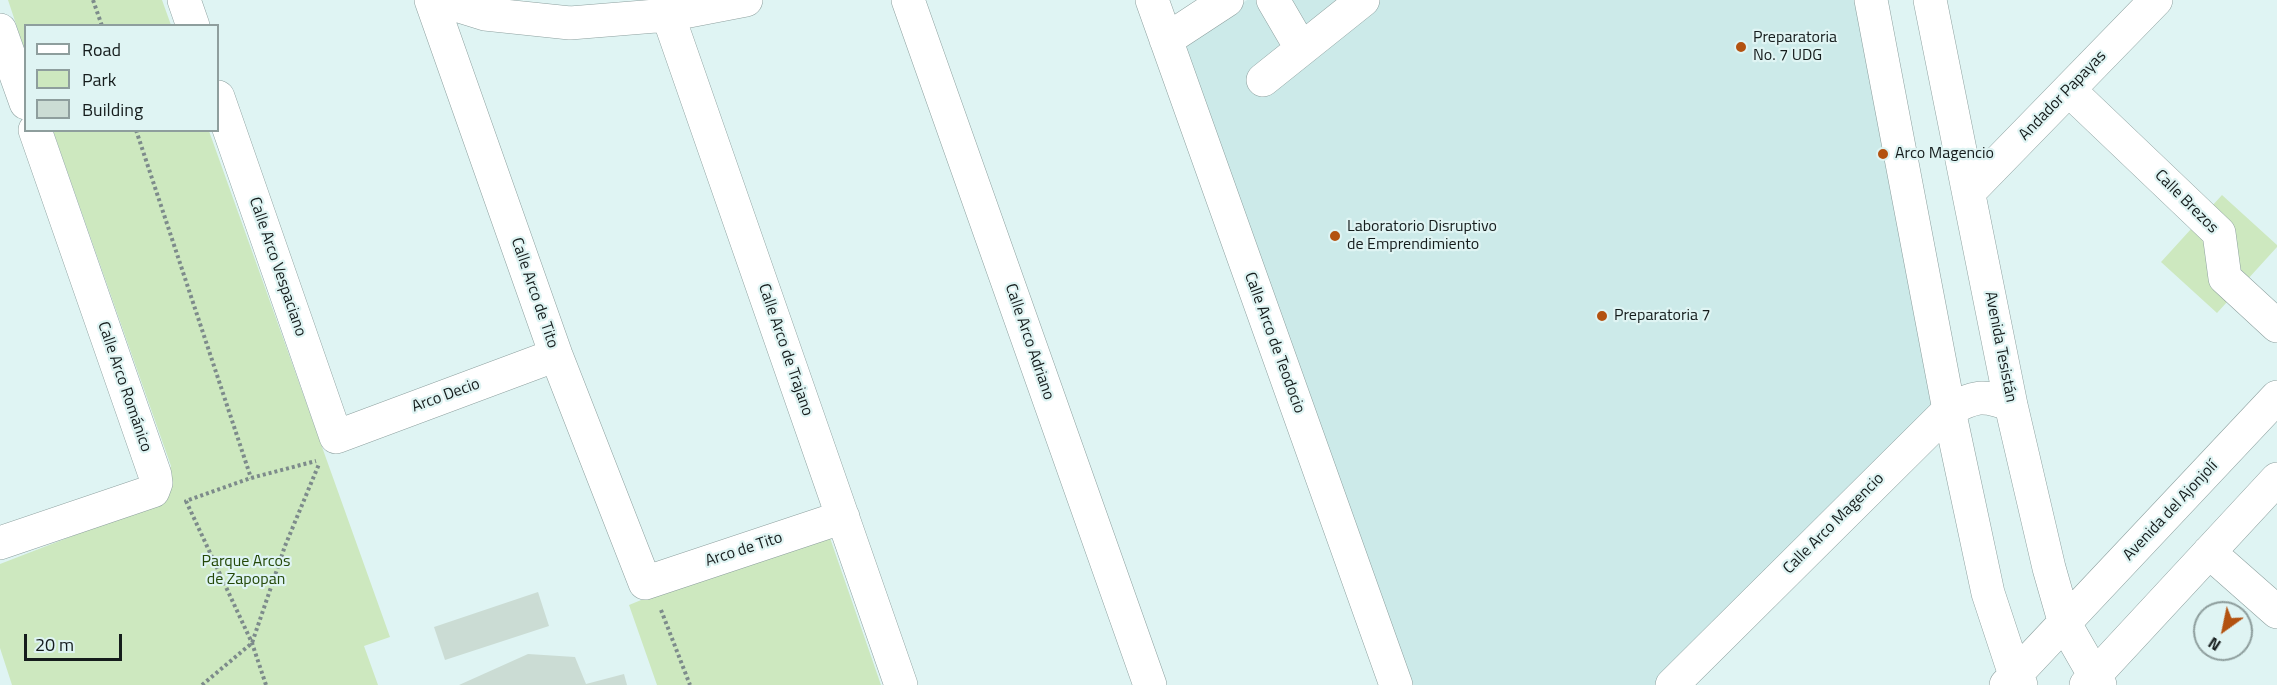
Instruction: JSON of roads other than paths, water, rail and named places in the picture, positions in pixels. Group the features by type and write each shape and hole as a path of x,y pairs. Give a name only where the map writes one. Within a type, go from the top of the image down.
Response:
{"street":[{"path":"184,0 191,24"},
{"name":"Calle Arco de Tito","path":"431,0 556,355 648,582"},
{"path":"440,0 485,14 570,23 668,15 746,0"},
{"name":"Calle Arco Adriano","path":"908,0 1150,685"},
{"name":"Calle Arco de Teodocio","path":"1152,0 1396,685"},
{"path":"1166,40 1227,0"},
{"path":"1273,0 1301,48"},
{"path":"1263,80 1363,0"},
{"path":"1871,0 1949,410 1988,593 2014,682"},
{"name":"Avenida Tesistán","path":"1930,0 2011,405 2049,568 2065,624 2093,682"},
{"name":"Andador Papayas","path":"1970,191 2070,91 2156,0"},
{"name":"Calle Arco de Trajano","path":"668,15 901,685"},
{"path":"0,30 24,98"},
{"name":"Calle Brezos","path":"2070,91 2219,233 2225,278 2277,326"},
{"name":"Calle Arco Vespaciano","path":"219,100 336,437"},
{"name":"Calle Arco Románico","path":"0,543 153,491 156,483 36,132"},
{"name":"Arco Decio","path":"336,437 556,355"},
{"name":"Calle Arco Magencio","path":"1672,685 1949,410 1968,400 1990,397 2011,405"},
{"name":"Avenida del Ajonjolí","path":"2014,682 2065,624 2277,398"},
{"path":"2093,682 2277,479"},
{"name":"Arco de Tito","path":"648,582 843,517"},
{"path":"2209,552 2277,612"}],"place":[{"name":"Preparatoria No. 7 UDG","path":"1741,47"},
{"name":"Arco Magencio","path":"1883,154"},
{"name":"Laboratorio Disruptivo de Emprendimiento","path":"1335,236"},
{"name":"Preparatoria 7","path":"1602,316"}],"park label":[{"name":"Parque Arcos de Zapopan","path":"246,571"}]}
